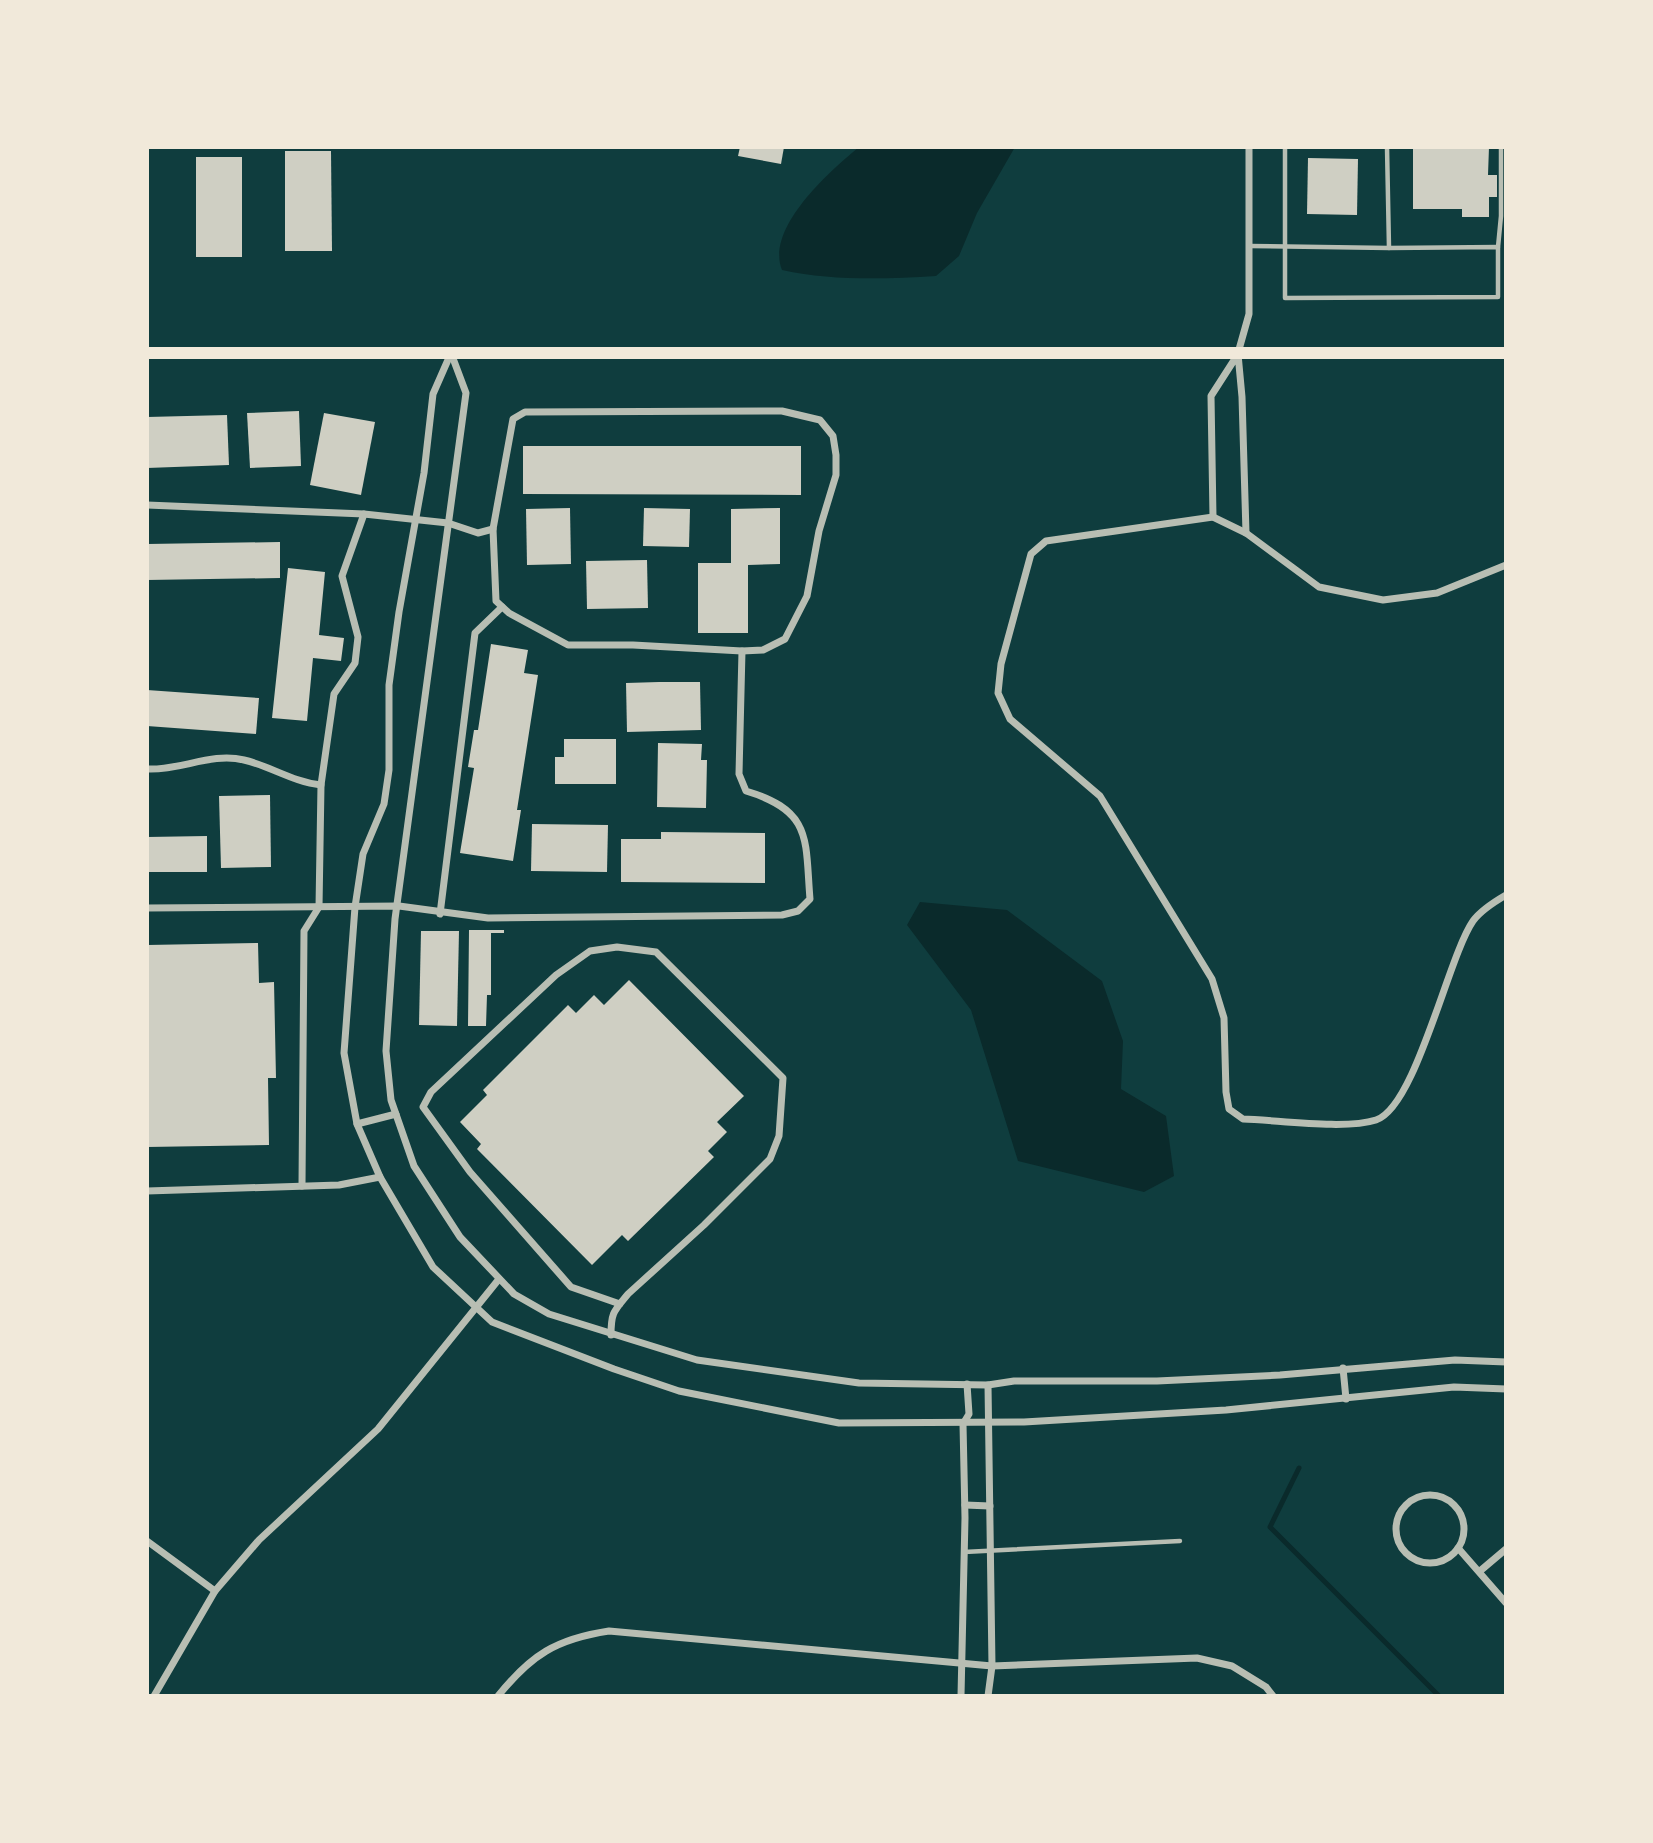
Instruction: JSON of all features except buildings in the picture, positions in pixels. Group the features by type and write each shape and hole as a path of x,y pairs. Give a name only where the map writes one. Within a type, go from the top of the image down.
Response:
{"main road":[{"path":"147,353 1506,353"}],"street":[{"path":"1213,517 1211,396 1238,354 1248,314 1250,147"},
{"path":"451,353 433,394 424,473 389,685 389,770 386,793 363,854 355,907 344,1053 357,1124 380,1177 433,1267 492,1322 679,1391 839,1423 989,1423 1226,1410 1454,1387 1506,1389"},
{"path":"451,353 466,393 393,942 386,1051 391,1100 414,1166 460,1237 514,1294 549,1314 698,1360 859,1383 988,1385 1014,1381 1233,1378 1468,1359 1506,1362"},
{"path":"1238,354 1247,533"},
{"path":"769,411 820,420 833,436 836,475 821,520 807,596 785,639 763,650 568,645 496,601 493,529 513,419 525,412 769,411"},
{"path":"147,506 363,514 414,522 448,523 478,533 493,529"},
{"path":"302,1186 304,931 319,907 321,785 334,694 355,663 358,637 342,576 363,514"},
{"path":"1506,565 1437,593 1383,600 1319,587 1247,533 1213,517 1046,541 1031,554 1001,664 998,693 1010,719 1100,796 1212,979 1224,1018 1229,1109 1243,1119 1360,1124 1379,1119 1393,1105 1418,1062 1472,922 1491,903 1506,895"},
{"path":"440,914 475,633 502,607"},
{"path":"147,908 399,906 440,914 488,918 782,915 798,911 810,899 805,833 791,813 766,797 746,791 739,774 742,651"},
{"path":"147,769 165,770 219,757 244,760 280,775 321,785"},
{"path":"611,1335 611,1314 620,1304 770,1159 779,1136 783,1078 656,952 617,947 590,951 556,975 431,1092 423,1107 470,1172 571,1287 620,1304"},
{"path":"357,1124 396,1114"},
{"path":"147,1191 339,1185 380,1177"},
{"path":"154,1696 215,1591 259,1540 378,1429 499,1279"},
{"path":"1343,1368 1346,1399"},
{"path":"961,1696 965,1505 963,1423 968,1414 967,1384"},
{"path":"988,1385 992,1665 988,1696"},
{"path":"1428,1494 1445,1498 1455,1506 1463,1520 1463,1537 1458,1548 1448,1557 1434,1562 1415,1560 1402,1549 1396,1537 1396,1520 1402,1509 1416,1497 1428,1494"},
{"path":"965,1505 990,1506"},
{"path":"147,1541 215,1591"},
{"path":"1458,1548 1503,1593 1506,1603"},
{"path":"1480,1571 1506,1549"},
{"path":"498,1696 520,1670 546,1649 576,1636 609,1631 992,1665 1197,1658 1232,1666 1266,1687 1273,1696"}],"lane":[{"path":"1285,147 1285,298 1498,297 1501,147"},
{"path":"1387,147 1389,247"},
{"path":"1249,246 1498,247"},
{"path":"964,1552 1180,1541"}],"water":[{"path":"859,147 1015,147 977,213 959,256 936,276 839,278 782,270 779,254 783,236 792,219 818,185"},
{"path":"920,902 1007,910 1102,981 1123,1041 1121,1089 1166,1116 1174,1176 1144,1192 1018,1161 971,1010 907,925"}],"waterway":[{"path":"1299,1468 1270,1527 1439,1696"}]}
